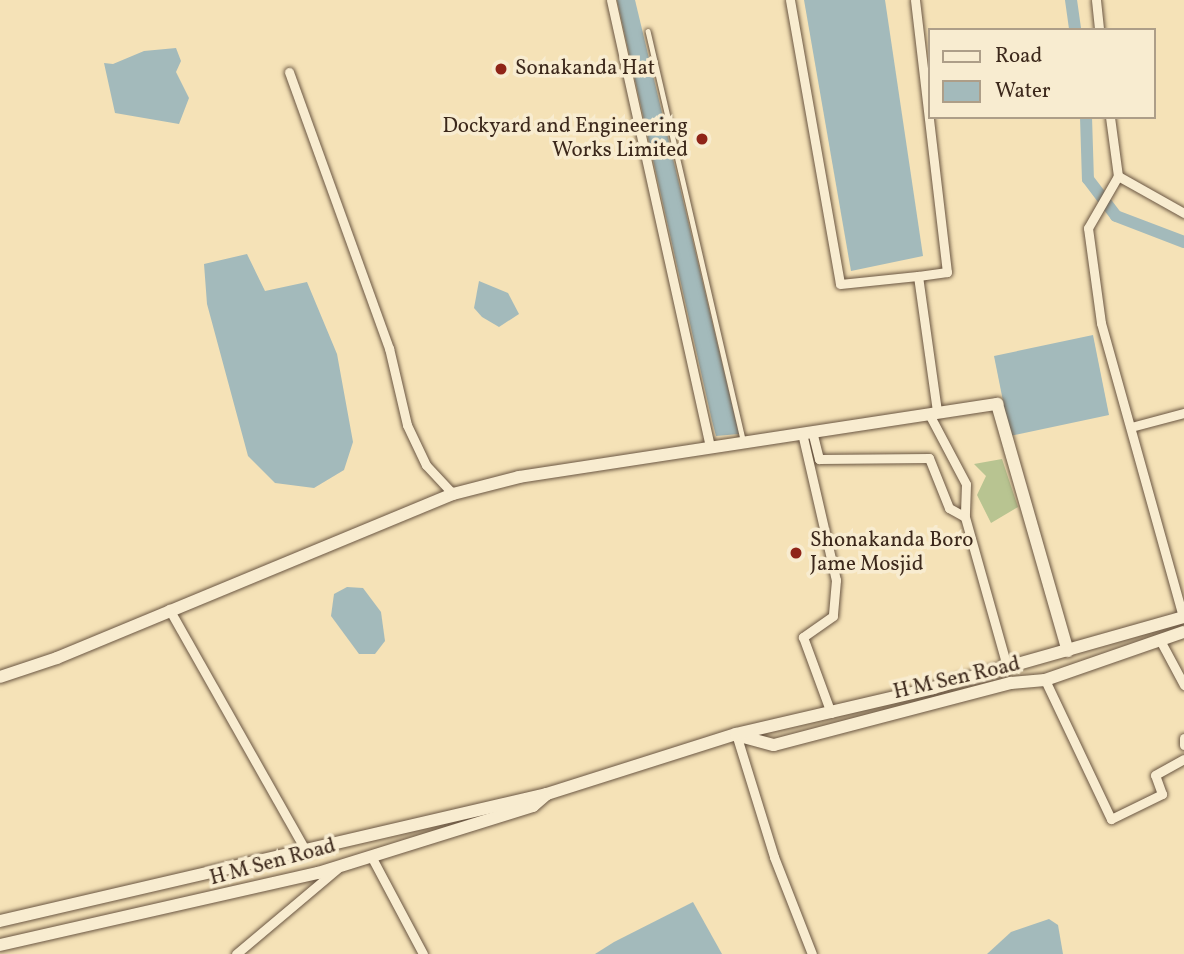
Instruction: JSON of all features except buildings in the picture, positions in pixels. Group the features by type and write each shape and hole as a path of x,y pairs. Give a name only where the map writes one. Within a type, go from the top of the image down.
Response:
{"main road":[{"path":"0,677 57,658 169,609 453,494 519,477 997,404 1068,651"},
{"name":"H M Sen Road","path":"0,920 547,794 736,734 831,713 1068,651 1184,617"},
{"name":"H M Sen Road","path":"736,734 774,746 1011,683 1045,680 1184,632"},
{"name":"H M Sen Road","path":"0,945 247,892 533,806 547,794"},
{"path":"348,841 348,863"}],"street":[{"path":"611,0 710,446"},
{"path":"790,0 839,284 947,272 929,119"},
{"path":"915,0 928,110"},
{"path":"1096,0 1100,28"},
{"path":"289,72 389,348 407,425 426,465 453,494"},
{"path":"1110,119 1118,176 1088,228 1101,323 1184,617"},
{"path":"1118,176 1184,213"},
{"path":"918,276 933,413 966,484 965,517 1007,666"},
{"path":"1131,427 1184,413"},
{"path":"807,432 819,458 929,458 949,508 965,517"},
{"path":"807,432 836,580 833,616 803,639 831,713"},
{"path":"169,609 306,851"},
{"path":"1161,642 1184,685"},
{"path":"1045,680 1111,819 1162,794 1155,775 1184,759"},
{"path":"736,734 774,857 812,954"},
{"path":"1184,738 1184,745"},
{"path":"371,856 424,954"},
{"path":"236,954 348,863"}],"lane":[{"path":"648,31 744,441"}],"green space":[{"path":"1002,459 1018,507 991,523 977,495 986,476 974,464"}],"water":[{"path":"617,0 635,0 739,434 716,436"},
{"path":"804,0 885,0 923,256 851,271"},
{"path":"176,48 181,61 176,72 189,98 179,124 115,113 104,63 113,64 144,51"},
{"path":"247,254 265,291 307,282 337,354 353,442 344,470 314,488 275,483 248,456 207,304 204,264"},
{"path":"479,281 508,293 519,314 499,327 482,317 474,308"},
{"path":"1093,335 1109,415 1010,436 994,356"},
{"path":"347,587 363,588 381,612 385,641 375,654 359,654 331,616 334,594"},
{"path":"693,902 722,954 595,954 614,942"},
{"path":"1049,919 1058,925 1063,954 987,954 1011,932"}],"waterway":[{"path":"1071,0 1075,28"},
{"path":"1086,119 1088,179 1116,216 1184,242"}],"place":[{"name":"Sonakanda Hat","path":"501,69"},
{"name":"Dockyard and Engineering Works Limited","path":"702,139"},
{"name":"Shonakanda Boro Jame Mosjid","path":"796,553"}]}
